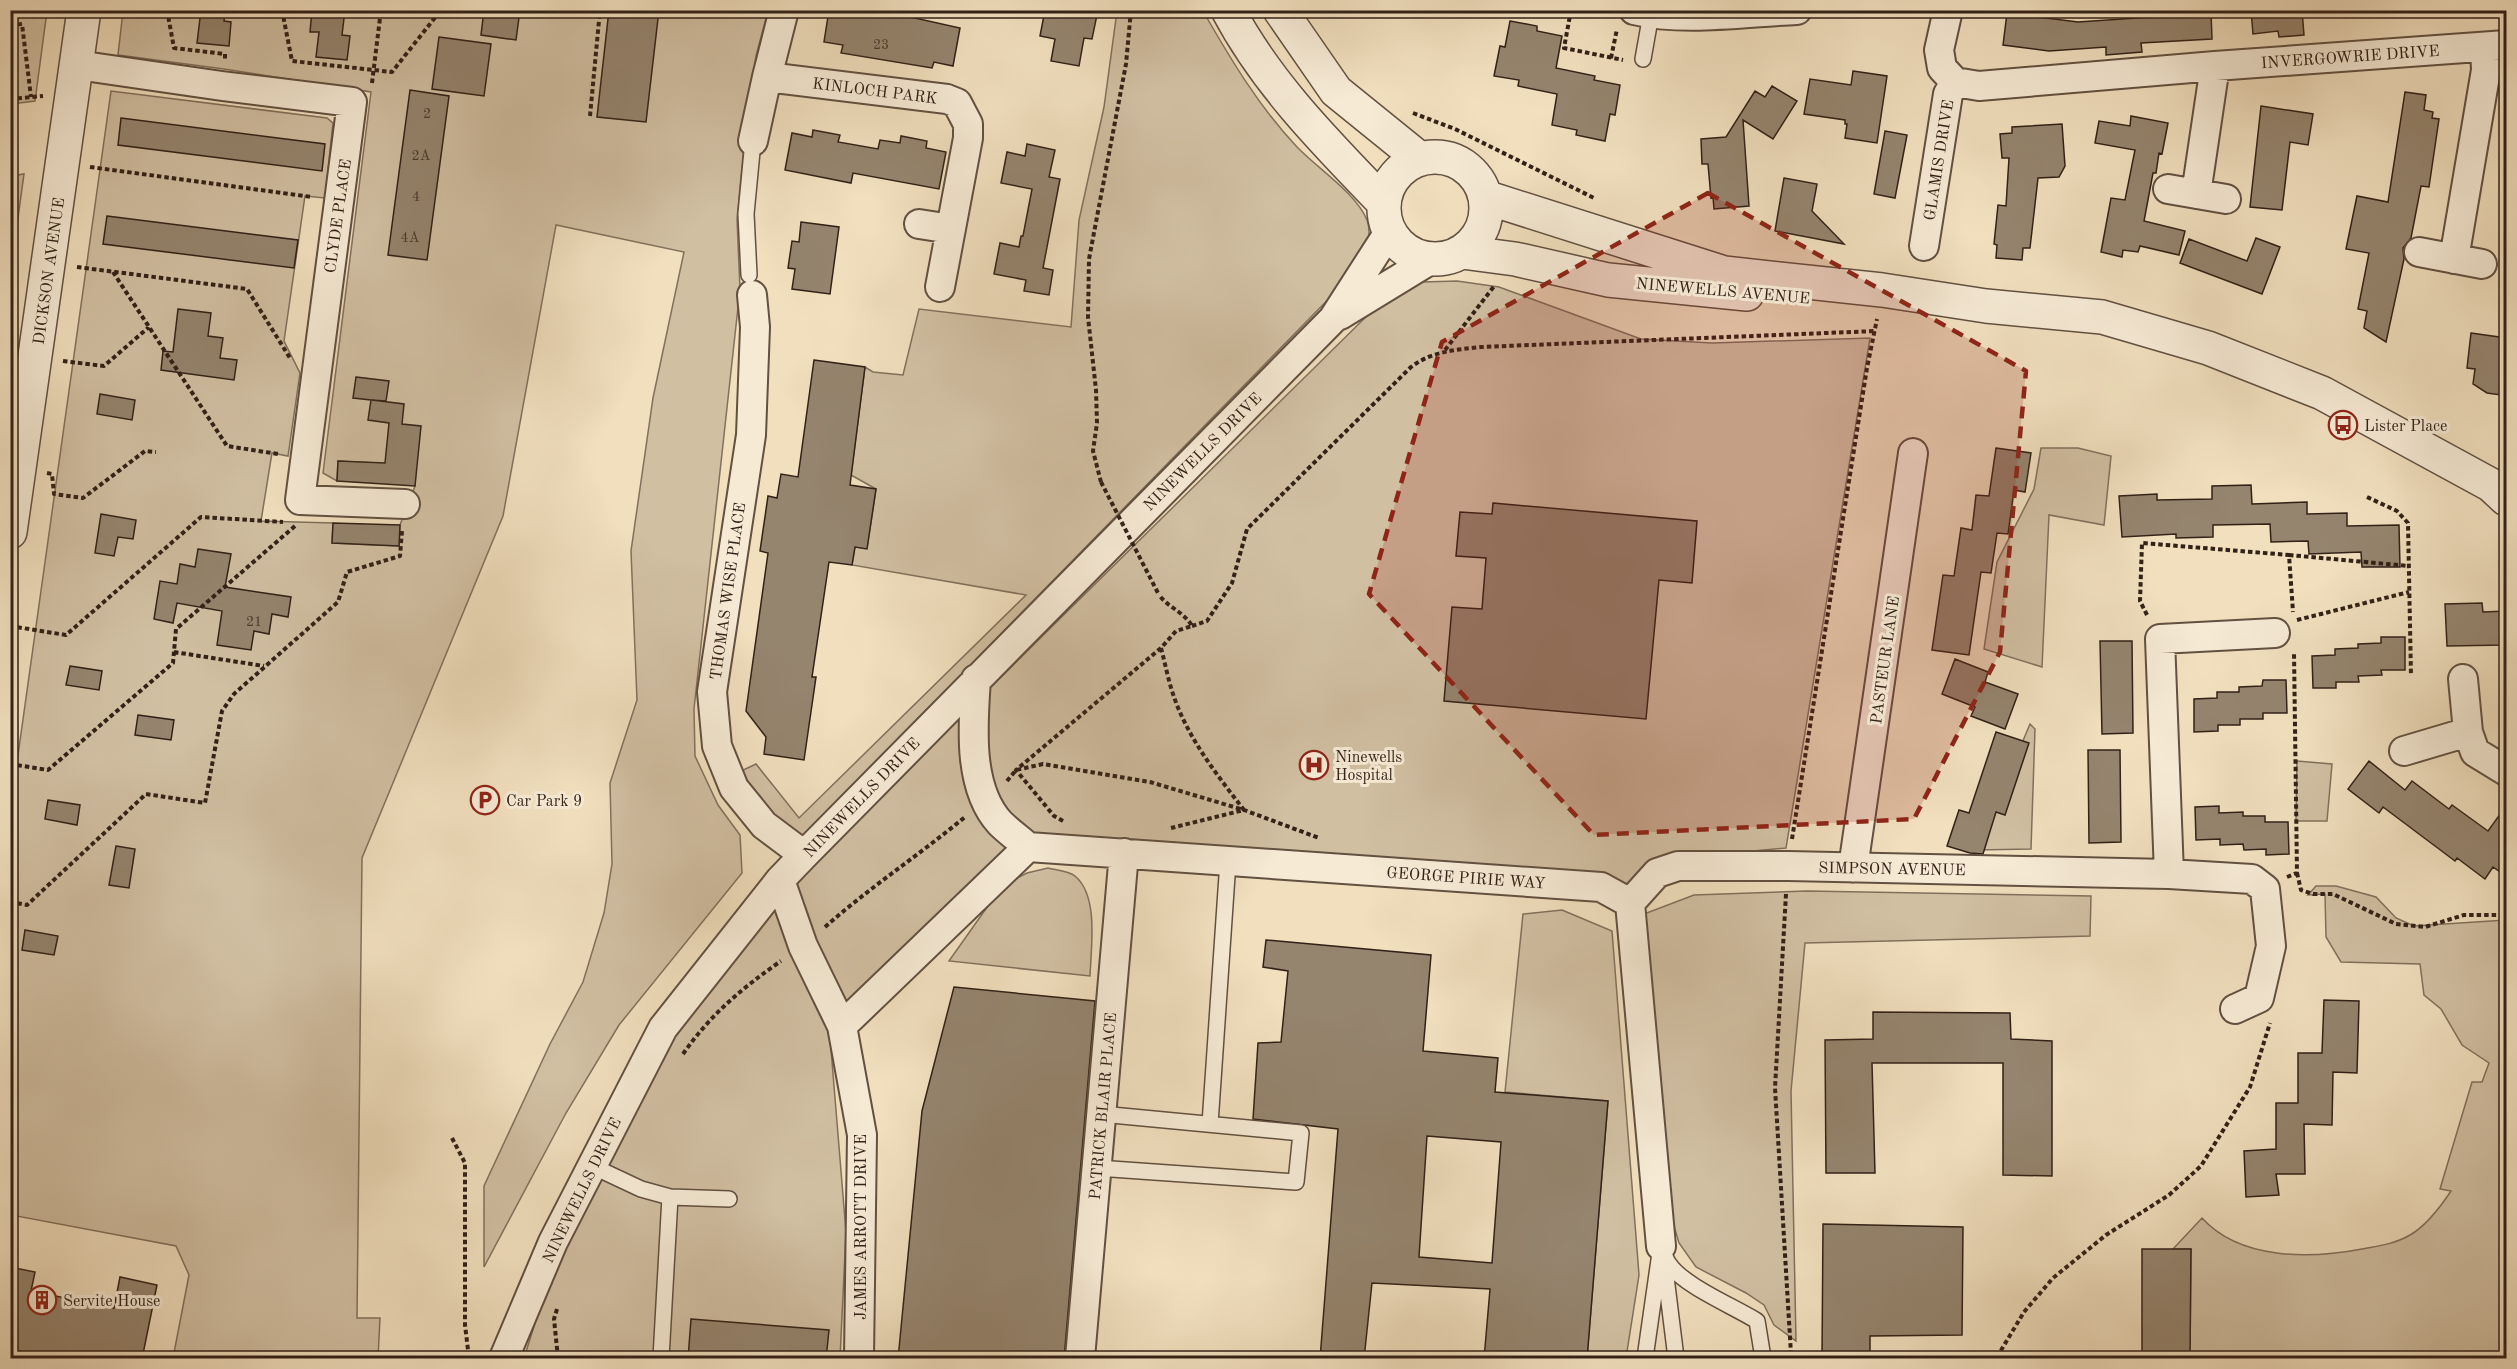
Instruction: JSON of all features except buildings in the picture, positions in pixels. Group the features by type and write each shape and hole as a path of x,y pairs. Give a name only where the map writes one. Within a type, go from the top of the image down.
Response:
{"street":[{"name":"DICKSON AVENUE","path":"10,532 84,10"},
{"path":"753,141 784,10"},
{"path":"1228,10 1239,30 1306,122 1387,218 1400,246 1414,255 1430,260"},
{"path":"1280,10 1336,91 1420,159"},
{"path":"1635,15 1797,10"},
{"name":"GLAMIS DRIVE","path":"1924,246 1948,94 1955,82 1942,68 1939,50 1948,10"},
{"name":"INVERGOWRIE DRIVE","path":"1955,82 1979,86 2496,46 2486,70 2454,259"},
{"path":"77,65 352,102"},
{"path":"2215,66 2182,191 2226,199"},
{"name":"KINLOCH PARK","path":"768,77 947,99 957,103 968,124 968,131 940,287"},
{"name":"CLYDE PLACE","path":"300,500 352,102"},
{"path":"1387,218 1388,188 1395,176 1406,166 1420,159 1441,158 1461,164 1480,184 1485,197 1486,213 1482,228 1474,242 1462,252"},
{"name":"NINEWELLS AVENUE","path":"1485,197 1724,273 1882,290 1986,306 2102,317 2208,348 2322,393 2491,485 2506,499"},
{"name":"NINEWELLS DRIVE","path":"1333,319 1387,218"},
{"path":"919,224 951,229"},
{"name":"NINEWELLS AVENUE","path":"1430,260 1447,258 1462,252 1515,259 1608,280 1717,292 1878,316 1986,306"},
{"path":"2419,252 2482,264"},
{"name":"NINEWELLS DRIVE","path":"504,1359 553,1242 663,1028 780,880 1333,319 1430,260"},
{"name":"THOMAS WISE PLACE","path":"751,285 755,327 751,435 712,692 717,746 734,788 764,825 804,855"},
{"name":"PASTEUR LANE","path":"1853,868 1913,453"},
{"path":"300,500 405,504"},
{"path":"2169,874 2160,639 2284,627"},
{"path":"842,1026 1028,847 999,822 986,799 974,762 973,724 976,679"},
{"path":"2463,679 2468,732 2475,752 2506,771"},
{"path":"2404,752 2468,732"},
{"name":"GEORGE PIRIE WAY","path":"1028,847 1601,887 1630,903"},
{"name":"PATRICK BLAIR PLACE","path":"1080,1359 1125,853"},
{"name":"SIMPSON AVENUE","path":"1630,903 1657,873 1678,866 2169,874 2252,879 2265,889 2271,946 2259,998 2235,1009"},
{"name":"JAMES ARROTT DRIVE","path":"780,880 803,946 842,1026 862,1135 859,1359"},
{"path":"1630,903 1661,1246"}],"lane":[{"path":"1635,15 1642,59"},
{"path":"751,285 746,214 753,141"},
{"path":"1210,1124 1228,861"},
{"path":"1097,1168 1296,1182 1301,1133 1101,1114"},
{"path":"592,1166 641,1189 670,1197 729,1199"},
{"path":"662,1359 670,1197"},
{"path":"1645,1359 1661,1246"},
{"path":"1661,1246 1676,1359"},
{"path":"1661,1246 1669,1264 1694,1287 1727,1302 1757,1321 1763,1359"}],"path":[{"path":"167,10 174,48 225,54 222,86"},
{"path":"282,10 292,61 392,72 441,10"},
{"path":"352,102 371,92 381,10"},
{"path":"590,116 600,10"},
{"path":"1131,10 1126,64 1089,259 1088,317 1096,390 1093,451 1101,482 1159,595 1168,606 1186,615 1192,626"},
{"path":"1571,10 1564,48 1634,63 1642,59"},
{"path":"1611,58 1635,15"},
{"path":"10,25 22,24 32,97 10,99"},
{"path":"1408,111 1455,129 1602,201"},
{"path":"101,168 339,200"},
{"path":"1445,351 1515,259"},
{"path":"87,268 247,289 300,373 316,376"},
{"path":"113,271 227,446 273,453"},
{"path":"678,1062 690,1044 740,990 803,946 861,896 921,853 1161,648 1176,632 1207,621 1232,583 1246,529 1411,367 1425,357 1445,351 1481,347 1878,316 1865,379 1788,866 1776,1088 1791,1354"},
{"path":"73,362 104,366 149,327"},
{"path":"54,494 83,498 145,451 156,452"},
{"path":"2367,497 2397,512 2408,523 2411,676"},
{"path":"10,765 48,770 172,663 176,629 298,523 300,500"},
{"path":"10,902 27,904 147,794 205,803 222,711 234,694 338,602 347,572 400,556 405,504"},
{"path":"10,626 66,635 201,517 261,521"},
{"path":"2289,555 2409,566"},
{"path":"2284,627 2409,592"},
{"path":"1161,648 1173,696 1189,729 1213,770 1244,810"},
{"path":"174,652 264,666"},
{"path":"1016,770 1043,764 1150,782 1244,810 1320,839"},
{"path":"1016,770 1054,816 1073,826"},
{"path":"2297,873 2301,890 2313,894 2332,894 2396,924 2425,927 2464,915 2506,915"},
{"path":"1997,1358 2024,1312 2053,1278 2106,1235 2169,1195 2202,1166 2250,1087 2273,1014"},
{"path":"452,1137 465,1163 465,1325 469,1359"},
{"path":"558,1359 554,1319 560,1298"}],"highlighted area":[{"path":"1708,193 2026,371 2000,652 1914,819 1594,835 1369,594 1442,342"}],"shaded area":[{"path":"10,11 47,11 35,101 11,104"},
{"path":"123,11 768,11 756,56 745,134 737,219 740,289 694,709 695,756 718,805 740,835 742,873 619,1025 566,1113 484,1267 484,1186 550,1044 583,982 604,913 612,864 610,783 637,700 631,551 653,398 684,252 556,225 503,516 362,858 357,1318 380,1318 378,1358 173,1358 189,1275 176,1246 11,1215 11,805 111,91 327,118 333,123 325,198 305,196 284,341 300,373 288,456 272,453 261,521 333,523 332,543 399,546 400,525 415,486 416,465 338,461 337,481 323,473 371,92 118,55"},
{"path":"1117,11 1203,11 1258,99 1283,132 1362,210 1369,226 1363,257 1358,269 800,839 771,818 739,772 756,764 799,818 1026,595 852,565 855,547 867,548 876,489 851,475 865,367 873,372 903,375 919,309 1071,327 1079,220 1104,107"},
{"path":"24,174 11,269 11,176"},
{"path":"1457,281 1499,287 1641,339 1712,343 1870,338 1786,848 1665,859 1634,886 1030,834 830,1037 846,1232 840,1358 524,1358 560,1244 671,1030 796,879 1378,305 1422,282"},
{"path":"2041,448 2078,448 2111,456 2104,525 2049,515 2042,667 1984,649 1997,562 2034,489"},
{"path":"2030,724 2035,729 2031,849 1977,850"},
{"path":"2297,761 2332,764 2327,821 2296,821"},
{"path":"1048,868 1075,876 1083,885 1088,896 1092,923 1090,976 949,961 1002,886 1027,873"},
{"path":"2316,886 2336,886 2376,897 2396,918 2414,926 2506,920 2506,1358 2190,1358 2191,1249 2173,1249 2202,1218 2218,1232 2236,1242 2256,1249 2299,1255 2342,1252 2398,1241 2410,1235 2427,1221 2451,1191 2440,1189 2472,1082 2482,1082 2489,1063 2462,1045 2441,1009 2424,995 2420,964 2341,962 2326,937 2325,894 2308,895"},
{"path":"1807,891 2091,896 2090,936 1805,943 1791,1091 1796,1341 1774,1325 1764,1305 1696,1267 1679,1243 1669,1209 1644,914 1694,895"},
{"path":"1562,910 1612,931 1639,1275 1626,1358 1587,1358 1608,1101 1505,1092 1523,914"}],"place":[{"name":"Lister Place","path":"2343,425"},
{"name":"Ninewells Hospital","path":"1314,765"},
{"name":"Car Park 9","path":"485,800"},
{"name":"Servite House","path":"42,1300"}]}
